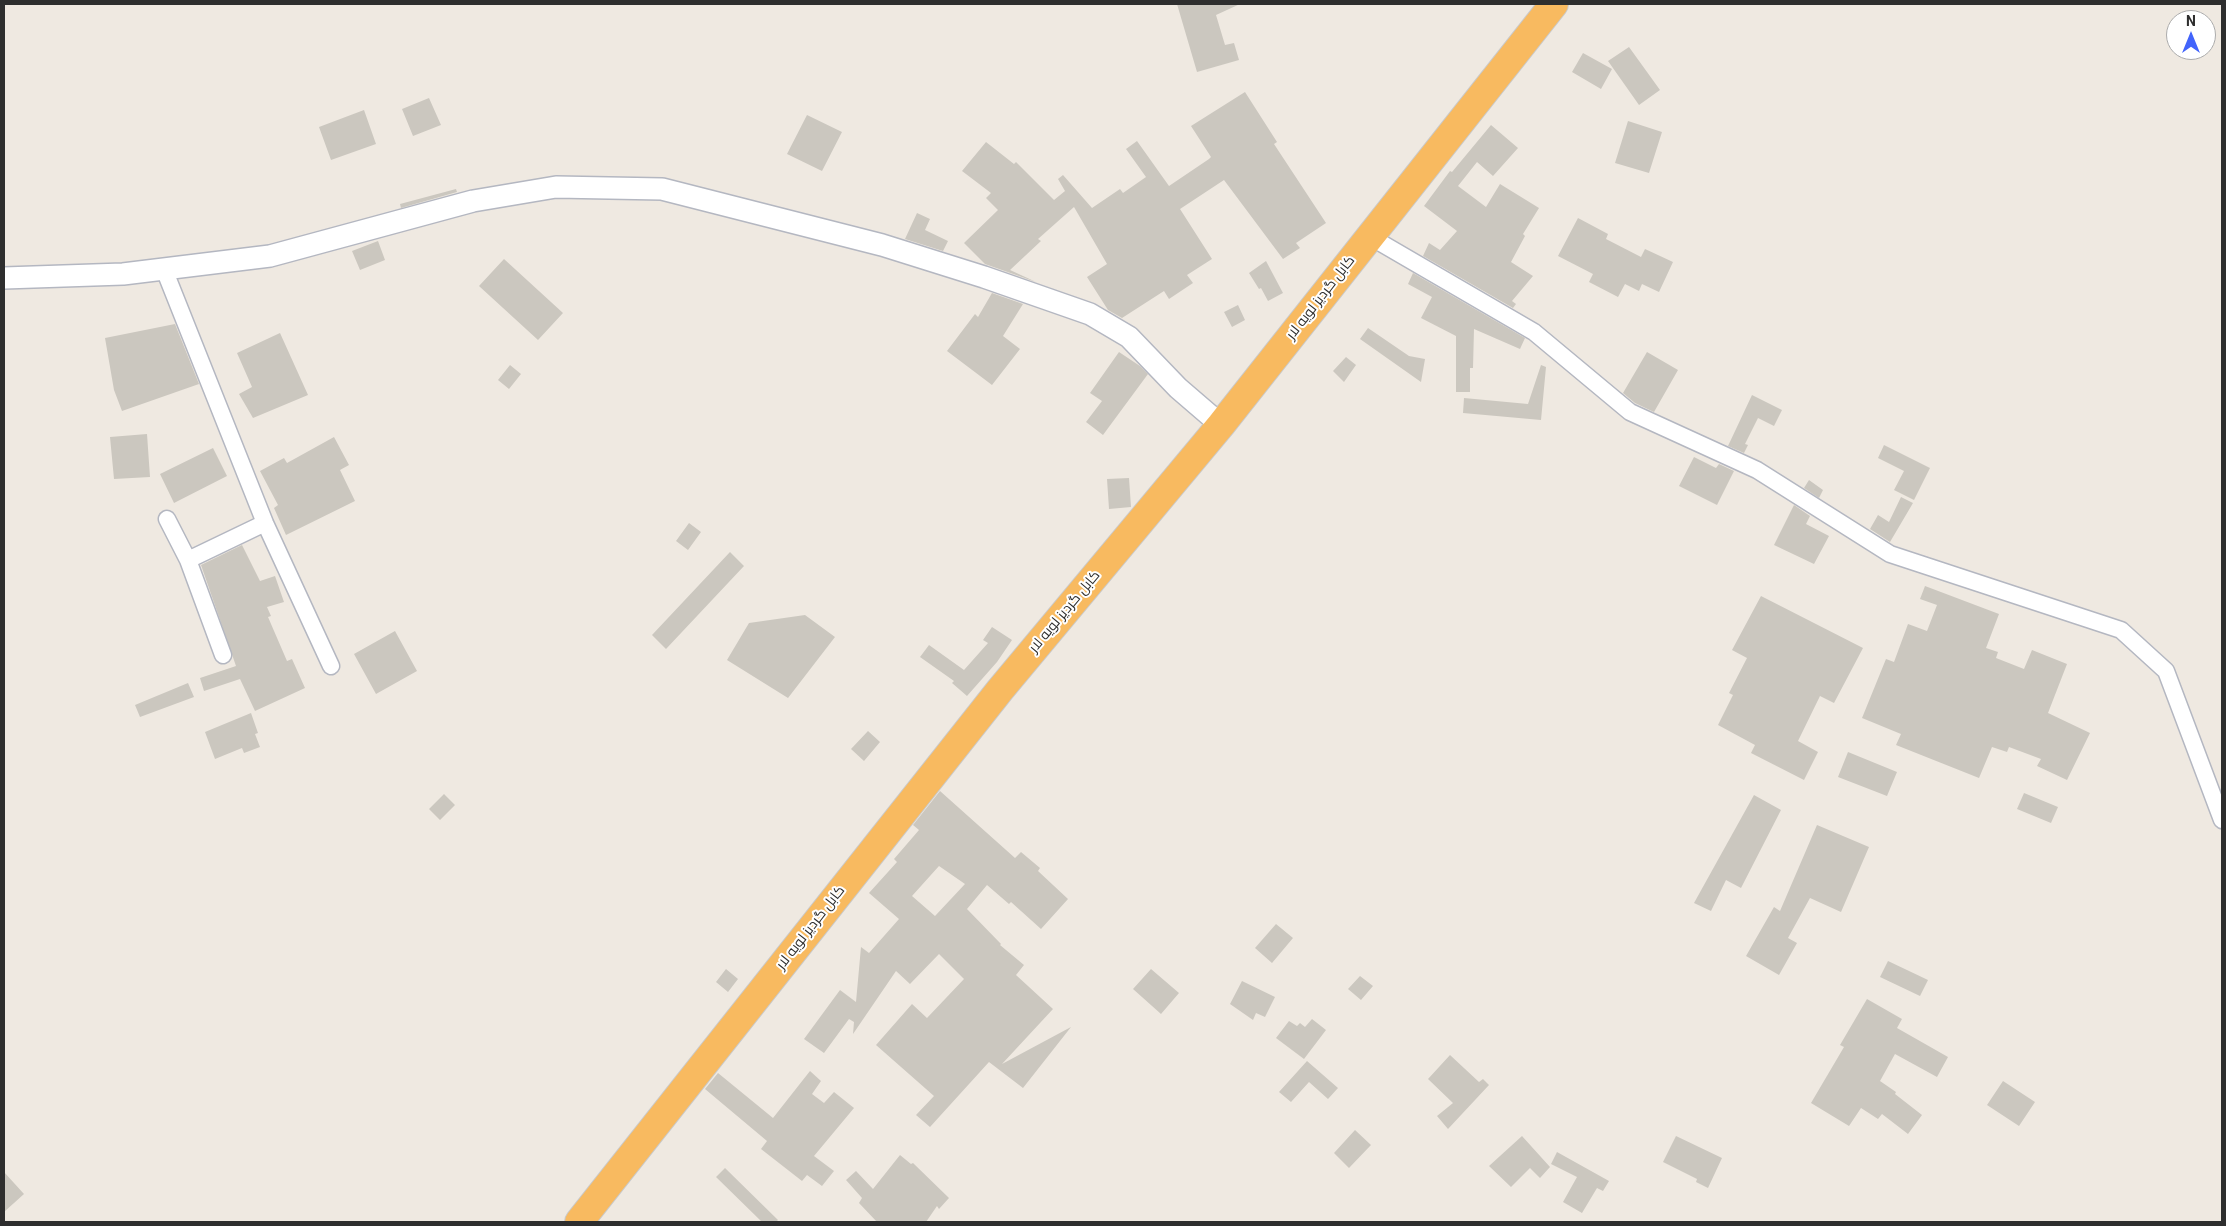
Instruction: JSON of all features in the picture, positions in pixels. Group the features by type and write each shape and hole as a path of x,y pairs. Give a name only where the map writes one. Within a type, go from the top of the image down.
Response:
{"highway":[{"name":"کابل گردیز لویه لار","path":"578,1222 1000,690 1220,425 1554,4"}],"street":[{"path":"4,278 123,274 270,256 473,201 556,187 662,189 882,245 984,277 1090,314 1129,337 1178,388 1220,425"},
{"path":"1369,236 1534,332 1630,412 1757,470 1890,554 2121,630 2166,671 2222,820"},
{"path":"164,269 265,523 331,666"},
{"path":"167,519 188,560 223,656"},
{"path":"188,560 265,523"}],"building":[{"path":"1177,4 1240,4 1216,15 1225,45 1234,43 1239,60 1197,72"},
{"path":"1629,47 1660,90 1639,105 1608,61"},
{"path":"1583,53 1612,69 1601,89 1572,72"},
{"path":"1245,92 1277,142 1274,144 1326,223 1296,243 1300,248 1283,259 1224,180 1180,209 1212,259 1187,275 1193,283 1169,299 1164,291 1122,318 1108,310 1087,277 1107,264 1074,207 1038,239 1041,241 1010,270 1036,282 985,264 964,243 998,210 986,198 991,193 962,171 986,142 1014,164 1016,162 1054,200 1065,191 1058,179 1063,175 1092,208 1120,189 1123,193 1146,177 1126,149 1137,141 1169,186 1209,159 1211,157 1191,126"},
{"path":"429,98 441,125 413,136 402,109"},
{"path":"364,110 376,144 331,160 319,127"},
{"path":"807,115 842,132 822,171 787,154"},
{"path":"1628,121 1662,132 1649,173 1615,163"},
{"path":"1491,125 1518,148 1493,176 1477,162 1458,186 1486,207 1500,184 1539,208 1523,234 1525,236 1511,262 1533,276 1512,301 1516,304 1513,308 1423,256 1429,243 1440,250 1457,231 1424,206 1450,171 1452,172"},
{"path":"456,189 457,192 401,208 400,204"},
{"path":"917,213 930,219 925,230 948,241 943,251 905,239"},
{"path":"1578,218 1608,234 1606,239 1641,257 1645,249 1673,262 1659,292 1642,284 1639,291 1625,284 1618,297 1589,282 1593,274 1558,256"},
{"path":"378,241 385,260 360,270 352,251"},
{"path":"504,259 563,313 538,340 479,286"},
{"path":"1266,261 1283,293 1268,301 1261,288 1259,289 1249,273"},
{"path":"1413,273 1525,338 1520,349 1474,329 1473,368 1470,368 1470,392 1456,392 1456,336 1421,318 1432,297 1408,284"},
{"path":"992,293 1023,304 1003,336 1020,349 992,385 947,351 975,314 978,317"},
{"path":"1238,305 1245,320 1232,327 1224,312"},
{"path":"175,324 199,384 122,411 114,390 105,338"},
{"path":"1368,328 1409,356 1425,359 1421,382 1360,339"},
{"path":"280,333 308,395 253,418 239,394 252,387 237,353"},
{"path":"1119,352 1140,366 1148,374 1103,435 1086,422 1102,401 1090,393"},
{"path":"1647,352 1678,370 1654,412 1635,403 1623,393"},
{"path":"1346,357 1356,365 1344,382 1333,371"},
{"path":"510,365 521,374 509,389 498,380"},
{"path":"1541,365 1546,367 1541,420 1463,413 1464,398 1528,404"},
{"path":"1752,395 1782,410 1774,426 1758,418 1745,444 1748,445 1744,453 1728,446"},
{"path":"147,434 150,477 114,479 110,437"},
{"path":"334,437 349,465 340,470 355,501 286,535 274,508 278,505 260,471 284,458 287,463"},
{"path":"1884,445 1930,468 1914,500 1894,490 1904,471 1878,458"},
{"path":"213,448 227,476 174,503 160,474"},
{"path":"1694,457 1716,468 1719,464 1734,471 1717,505 1679,486"},
{"path":"1129,478 1131,507 1109,509 1107,479"},
{"path":"1809,480 1823,490 1819,498 1804,488"},
{"path":"1901,497 1913,503 1890,542 1870,529 1878,515 1889,522"},
{"path":"1794,505 1810,516 1806,524 1829,536 1814,564 1774,545"},
{"path":"689,523 701,532 688,550 676,541"},
{"path":"242,545 260,581 275,576 284,602 267,607 271,616 268,617 287,661 292,659 305,688 255,711 240,679 204,691 200,678 236,666 201,565"},
{"path":"730,552 744,566 666,649 652,635"},
{"path":"1925,586 1999,614 1986,648 1998,652 1996,658 2024,669 2032,650 2067,664 2048,713 2090,733 2067,780 2037,766 2041,759 2009,747 2007,752 1992,747 1979,778 1896,745 1901,734 1862,718 1886,659 1894,662 1908,624 1927,631 1937,605 1920,599"},
{"path":"1761,596 1863,648 1834,703 1820,696 1798,741 1818,752 1804,780 1751,753 1755,745 1718,725 1733,695 1729,693 1747,658 1732,650"},
{"path":"805,615 835,637 788,698 727,660 749,623"},
{"path":"992,627 1012,640 997,662 967,696 952,683 954,681 920,657 929,645 964,670 988,643 983,640"},
{"path":"395,631 417,671 376,694 354,654"},
{"path":"188,683 194,697 140,717 135,705"},
{"path":"251,713 258,733 255,734 260,747 244,753 242,748 215,759 205,732"},
{"path":"868,731 880,742 864,761 851,749"},
{"path":"1848,752 1897,772 1887,796 1838,777"},
{"path":"940,791 1015,858 1021,852 1040,868 1038,871 1068,899 1041,929 1011,902 1009,904 987,885 967,909 1000,945 1024,965 1016,975 1053,1009 1002,1064 1071,1027 1023,1088 989,1062 930,1127 916,1115 934,1096 876,1045 912,1004 927,1018 964,979 939,954 910,984 896,971 853,1034 854,1022 849,1019 824,1053 804,1039 840,990 856,1002 861,947 869,953 899,919 869,893 897,862 894,859 919,830 913,825","holes":["939,866 965,884 935,916 912,896"]},
{"path":"2024,793 2058,807 2051,823 2017,809"},
{"path":"444,794 455,805 440,820 429,809"},
{"path":"1754,795 1781,810 1741,888 1726,880 1711,911 1694,903"},
{"path":"1817,825 1869,847 1841,912 1810,898 1788,938 1797,943 1779,975 1746,956 1774,907 1780,911"},
{"path":"1276,924 1293,938 1272,963 1255,948"},
{"path":"1888,961 1928,980 1920,996 1880,977"},
{"path":"726,969 738,979 728,992 716,982"},
{"path":"1151,969 1179,993 1161,1014 1133,989"},
{"path":"1360,976 1373,986 1361,1000 1348,989"},
{"path":"1242,981 1275,997 1265,1017 1256,1013 1253,1020 1230,1004"},
{"path":"1867,999 1902,1019 1897,1028 1948,1057 1937,1077 1895,1054 1880,1081 1896,1092 1895,1094 1922,1115 1908,1134 1882,1114 1878,1119 1861,1108 1849,1126 1811,1103 1844,1047 1840,1045"},
{"path":"1312,1019 1326,1030 1304,1059 1276,1038 1289,1021 1297,1026 1300,1023 1305,1027"},
{"path":"1450,1055 1479,1082 1483,1079 1489,1085 1448,1129 1437,1116 1453,1103 1428,1079"},
{"path":"1307,1061 1338,1088 1328,1099 1309,1082 1291,1102 1279,1092"},
{"path":"810,1071 821,1081 812,1094 824,1103 834,1092 854,1108 814,1156 834,1171 822,1186 807,1175 802,1181 761,1149 767,1141 705,1089 718,1073 773,1118"},
{"path":"2003,1081 2035,1102 2019,1126 1987,1105"},
{"path":"1355,1130 1371,1145 1349,1168 1334,1153"},
{"path":"1522,1136 1550,1167 1540,1178 1530,1168 1511,1187 1489,1166"},
{"path":"1676,1136 1722,1158 1708,1188 1696,1182 1697,1179 1663,1162"},
{"path":"1557,1152 1609,1181 1603,1191 1597,1188 1582,1213 1563,1202 1577,1177 1551,1164"},
{"path":"900,1155 911,1164 913,1163 949,1198 939,1209 937,1206 926,1222 877,1222 859,1203 862,1198 846,1180 856,1171 873,1189"},
{"path":"725,1168 778,1220 776,1222 762,1222 716,1177"},
{"path":"4,1172 24,1194 4,1212"}]}
